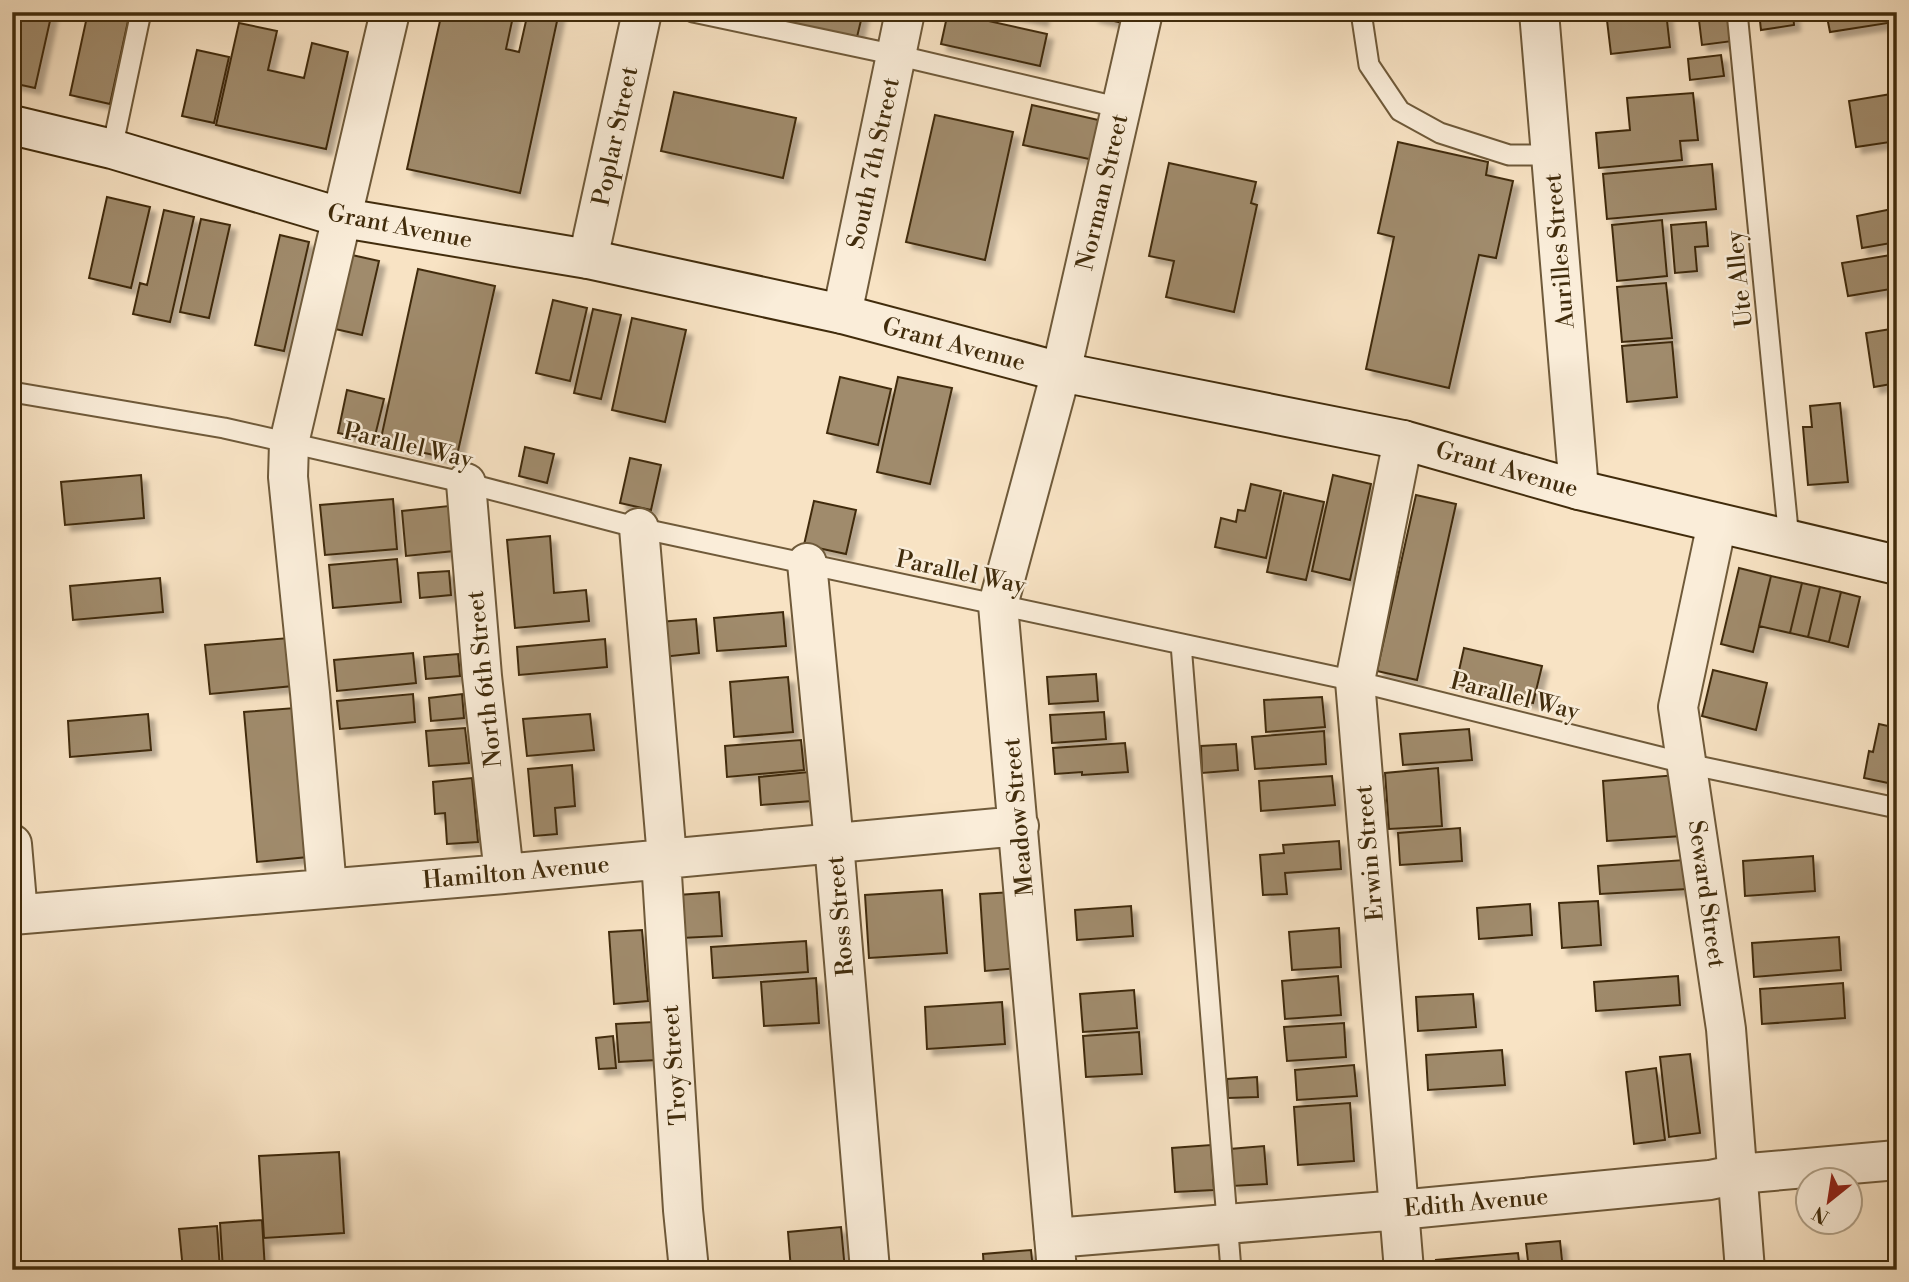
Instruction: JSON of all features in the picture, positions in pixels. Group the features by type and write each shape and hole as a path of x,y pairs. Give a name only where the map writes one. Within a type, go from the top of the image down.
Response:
{"street":[{"path":"327,888 288,477 289,443 390,12"},
{"name":"Poplar Street","path":"588,259 642,12"},
{"name":"South 7th Street","path":"842,314 905,12"},
{"name":"Norman Street","path":"1061,372 1143,12"},
{"name":"Aurilles Street","path":"1539,12 1579,490"},
{"name":"Grant Avenue","path":"12,125 112,149 343,218 588,259 842,314 1061,372 1403,440 1579,490 1897,565"},
{"name":"Meadow Street","path":"1056,1254 998,605 1061,372"},
{"name":"Erwin Street","path":"1403,440 1355,681 1404,1270"},
{"name":"North 6th Street","path":"466,483 482,676 504,874"},
{"name":"Seward Street","path":"1717,523 1678,707 1726,1029 1745,1270"},
{"name":"Troy Street","path":"639,528 664,859 682,1197 689,1270"},
{"name":"Ross Street","path":"807,563 870,1270"},
{"name":"Hamilton Avenue","path":"15,914 504,874 1019,826"},
{"path":"12,844 15,914"},
{"name":"Edith Avenue","path":"1056,1254 1227,1224 1399,1210 1897,1160"}],"lane":[{"path":"112,149 141,12"},
{"path":"692,12 896,55 1121,108"},
{"path":"1361,12 1369,65 1400,111 1440,132 1508,155 1551,155"},
{"name":"Ute Alley","path":"1737,12 1789,540"},
{"name":"Parallel Way","path":"12,392 224,428 466,483 639,528 1355,681 1688,764 1897,808"},
{"path":"1181,644 1231,1270"}],"building":[{"path":"17,12 52,12 35,88 12,83 12,34"},
{"path":"88,12 130,12 110,104 70,95"},
{"path":"442,12 514,12 506,49 519,52 528,12 559,12 520,193 407,169"},
{"path":"770,12 863,12 857,37 769,19"},
{"path":"948,12 1047,34 1040,66 941,44"},
{"path":"1007,12 1043,12 1042,20"},
{"path":"1094,12 1134,12 1131,25 1093,16"},
{"path":"1606,12 1666,12 1670,47 1611,54"},
{"path":"1698,12 1729,12 1733,41 1702,45"},
{"path":"1759,12 1793,12 1794,25 1761,30"},
{"path":"1826,12 1887,12 1888,23 1830,32"},
{"path":"239,23 277,31 268,70 304,78 312,43 348,52 326,149 216,125"},
{"path":"197,50 229,57 214,123 182,116"},
{"path":"1721,55 1724,76 1690,80 1688,59"},
{"path":"674,92 796,118 783,178 661,151"},
{"path":"1693,93 1698,140 1680,141 1682,160 1599,168 1596,133 1630,130 1627,98"},
{"path":"1897,93 1897,141 1856,147 1849,101"},
{"path":"1032,105 1116,124 1108,163 1023,145"},
{"path":"935,115 1013,132 985,260 906,242"},
{"path":"1398,142 1488,162 1486,175 1513,181 1496,258 1479,255 1449,388 1366,369 1394,237 1378,233"},
{"path":"1169,163 1256,182 1251,203 1257,205 1234,312 1166,297 1174,261 1149,256"},
{"path":"1712,164 1716,209 1607,219 1603,174"},
{"path":"107,197 150,207 131,288 89,278"},
{"path":"1897,208 1897,242 1862,248 1857,216"},
{"path":"164,210 194,217 170,322 133,314 140,283 147,285"},
{"path":"201,219 230,225 209,318 180,312"},
{"path":"1662,220 1667,276 1617,281 1612,225"},
{"path":"1706,222 1708,246 1695,247 1697,271 1675,273 1671,225"},
{"path":"280,235 309,242 284,351 255,345"},
{"path":"1897,254 1897,288 1848,296 1842,263"},
{"path":"352,255 379,261 362,335 335,329"},
{"path":"418,269 495,286 456,460 380,443"},
{"path":"1666,283 1672,338 1622,342 1617,287"},
{"path":"553,300 587,308 570,381 536,373"},
{"path":"593,309 621,315 601,399 574,393"},
{"path":"632,318 686,330 665,422 612,410"},
{"path":"1897,328 1897,383 1874,387 1866,333"},
{"path":"1672,342 1677,397 1627,402 1622,346"},
{"path":"840,377 891,389 878,445 827,433"},
{"path":"898,377 952,388 930,484 877,472"},
{"path":"347,390 384,399 374,440 338,433"},
{"path":"1840,403 1848,482 1808,485 1803,427 1812,427 1810,406"},
{"path":"525,447 554,454 547,483 519,476"},
{"path":"630,458 661,465 651,510 620,503"},
{"path":"141,475 144,518 65,525 61,482"},
{"path":"1333,475 1371,484 1350,580 1312,571"},
{"path":"1251,484 1281,491 1266,558 1215,547 1221,518 1236,522 1238,510 1245,511"},
{"path":"1284,493 1324,502 1306,580 1267,572"},
{"path":"1416,495 1456,504 1417,680 1377,671"},
{"path":"393,499 397,549 325,555 320,505"},
{"path":"814,501 856,510 846,554 804,545"},
{"path":"449,506 454,551 406,556 402,511"},
{"path":"550,536 554,593 586,590 589,621 515,628 507,540"},
{"path":"397,559 401,602 333,608 329,565"},
{"path":"1739,568 1771,576 1753,652 1721,644"},
{"path":"449,571 451,595 420,598 418,573"},
{"path":"1771,576 1802,583 1790,633 1759,626"},
{"path":"160,578 163,612 73,620 70,586"},
{"path":"1802,583 1820,587 1808,637 1790,633"},
{"path":"1820,587 1841,592 1829,642 1808,637"},
{"path":"1841,592 1860,597 1848,647 1829,642"},
{"path":"783,612 786,646 717,651 714,618"},
{"path":"696,619 699,653 662,657 659,622"},
{"path":"289,638 293,686 210,694 205,645"},
{"path":"605,639 607,667 519,675 517,647"},
{"path":"1464,648 1542,666 1533,703 1456,684"},
{"path":"413,653 416,683 337,691 334,660"},
{"path":"458,654 460,676 426,679 424,657"},
{"path":"1713,670 1767,683 1756,730 1702,716"},
{"path":"1096,674 1098,701 1049,704 1047,677"},
{"path":"788,677 793,732 734,737 730,682"},
{"path":"413,694 415,722 340,729 337,701"},
{"path":"462,694 464,718 431,721 429,698"},
{"path":"1322,697 1325,727 1266,732 1264,700"},
{"path":"295,708 308,857 257,862 244,712"},
{"path":"1104,712 1106,739 1052,743 1050,715"},
{"path":"148,714 151,750 70,757 68,721"},
{"path":"590,714 594,750 527,756 523,719"},
{"path":"1879,724 1897,728 1897,763 1893,784 1864,778 1869,751 1873,752"},
{"path":"465,728 469,763 429,766 426,731"},
{"path":"1469,729 1472,760 1403,765 1400,734"},
{"path":"1324,731 1326,764 1255,769 1252,737"},
{"path":"801,740 804,770 727,777 725,746"},
{"path":"1125,743 1128,772 1055,774 1053,748"},
{"path":"1236,744 1238,770 1202,773 1201,746"},
{"path":"572,765 575,806 555,808 557,834 534,836 528,769"},
{"path":"1438,768 1442,826 1389,829 1385,773"},
{"path":"809,772 812,801 761,805 759,777"},
{"path":"1677,775 1682,836 1607,841 1603,781"},
{"path":"1332,776 1335,805 1261,811 1259,781"},
{"path":"472,778 478,842 447,844 445,813 435,814 433,782"},
{"path":"1460,828 1462,861 1400,865 1398,833"},
{"path":"1339,841 1341,869 1285,873 1287,894 1263,895 1260,855 1284,853 1283,845"},
{"path":"1813,856 1815,891 1745,896 1743,861"},
{"path":"1685,860 1687,889 1600,894 1598,866"},
{"path":"942,890 947,953 869,958 865,895"},
{"path":"719,892 722,936 681,938 678,895"},
{"path":"1013,892 1019,968 985,971 980,894"},
{"path":"1598,901 1601,945 1562,948 1559,903"},
{"path":"1530,904 1532,935 1479,939 1477,908"},
{"path":"1131,906 1133,936 1077,940 1075,910"},
{"path":"1339,928 1341,967 1292,970 1289,932"},
{"path":"642,930 648,1001 614,1004 609,932"},
{"path":"1839,937 1841,970 1754,977 1752,943"},
{"path":"806,941 808,972 713,978 711,947"},
{"path":"1338,976 1341,1015 1285,1019 1282,981"},
{"path":"1678,976 1680,1005 1596,1011 1594,982"},
{"path":"816,978 819,1023 764,1026 761,982"},
{"path":"1843,983 1845,1018 1762,1024 1760,989"},
{"path":"1134,990 1137,1028 1083,1032 1080,994"},
{"path":"1473,994 1476,1027 1418,1031 1416,997"},
{"path":"1002,1002 1005,1044 927,1049 925,1007"},
{"path":"654,1022 657,1060 619,1062 616,1024"},
{"path":"1344,1023 1346,1057 1287,1061 1284,1027"},
{"path":"1139,1032 1142,1074 1086,1077 1083,1036"},
{"path":"613,1036 616,1068 599,1069 596,1038"},
{"path":"1502,1050 1505,1085 1428,1090 1426,1055"},
{"path":"1690,1054 1700,1133 1669,1137 1660,1057"},
{"path":"1354,1065 1357,1096 1297,1100 1295,1070"},
{"path":"1656,1068 1665,1140 1634,1144 1626,1072"},
{"path":"1257,1077 1258,1097 1228,1098 1227,1079"},
{"path":"1350,1103 1354,1161 1298,1165 1294,1107"},
{"path":"1211,1145 1214,1190 1175,1192 1172,1148"},
{"path":"1264,1146 1267,1184 1232,1186 1230,1149"},
{"path":"339,1152 344,1233 264,1238 259,1156"},
{"path":"262,1220 265,1270 223,1270 220,1223"},
{"path":"217,1226 220,1270 183,1270 179,1229"},
{"path":"841,1227 845,1270 791,1270 788,1232"},
{"path":"1560,1241 1563,1270 1529,1270 1526,1244"},
{"path":"1031,1250 1033,1270 984,1270 983,1254"},
{"path":"1518,1253 1520,1270 1437,1270 1436,1260"}]}
